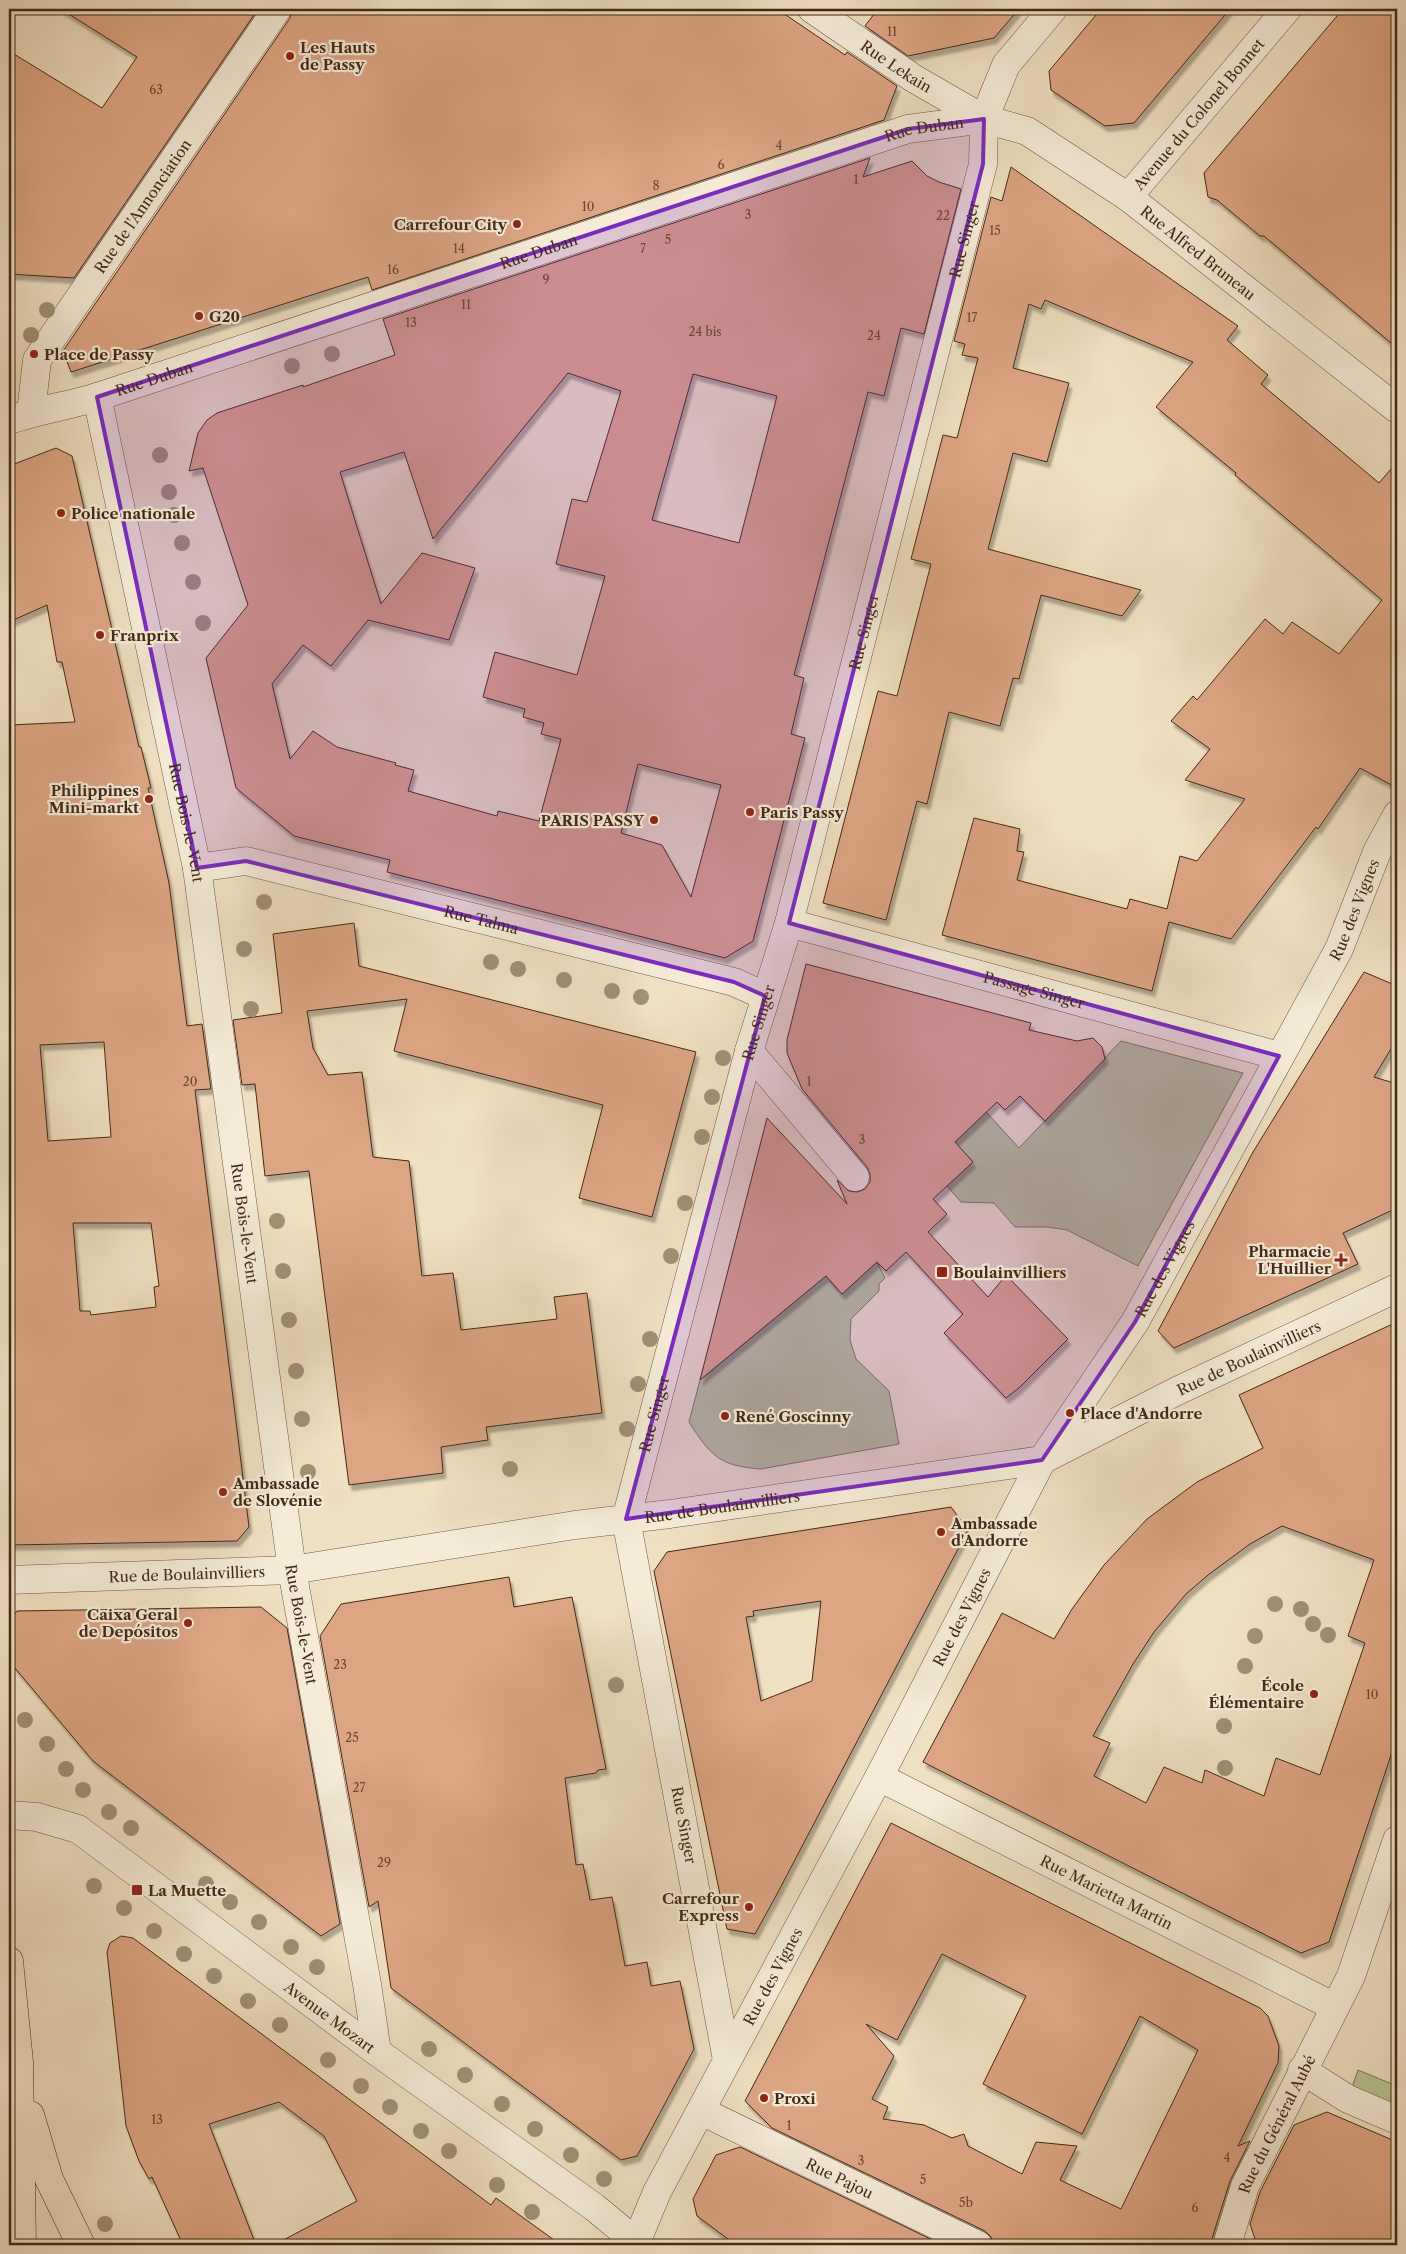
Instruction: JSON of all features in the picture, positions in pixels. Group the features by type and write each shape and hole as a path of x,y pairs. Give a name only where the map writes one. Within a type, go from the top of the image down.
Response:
{"main road":[{"path":"9,1961 19,2062 22,2245"},
{"path":"19,2062 32,2122 49,2180 81,2245"}],"street":[{"name":"Rue de l'Annonciation","path":"20,416 37,360 277,9"},
{"name":"Rue Lekain","path":"812,9 913,78 984,119"},
{"name":"Rue Singer","path":"727,2060 626,1519 749,1051 789,924 983,164 984,119 1006,65 1053,9"},
{"name":"Avenue du Colonel Bonnet","path":"1128,197 1287,9"},
{"name":"Rue Alfred Bruneau","path":"984,119 1027,131 1128,197 1397,409"},
{"name":"Rue Duban","path":"97,397 908,129 984,119"},
{"path":"20,416 62,408 97,397"},
{"name":"Rue Bois-le-Vent","path":"97,397 196,868 292,1570 378,2052"},
{"name":"Rue des Vignes","path":"637,2244 657,2192 879,1777 1042,1460 1135,1322 1339,949 1377,852 1397,815"},
{"name":"Rue Talma","path":"196,868 246,861 734,982 765,996"},
{"name":"Passage Singer","path":"789,924 1279,1056"},
{"path":"749,1051 855,1177"},
{"name":"Rue de Boulainvilliers","path":"9,1580 292,1570 575,1525 1042,1460 1177,1391 1397,1288"},
{"name":"Rue Marietta Martin","path":"879,1777 1335,2007"},
{"name":"Avenue Mozart","path":"9,1815 37,1817 78,1829 378,2052 594,2207 637,2244"},
{"name":"Rue du Général Aubé","path":"1227,2245 1245,2186 1351,1976 1397,1840"},
{"path":"1302,2070 1348,2099 1397,2120"},
{"name":"Rue Pajou","path":"701,2111 978,2245"}],"highlighted area":[{"path":"984,119 983,164 789,923 1279,1056 1135,1322 1042,1460 626,1519 765,996 734,982 246,861 197,868 97,397 908,129"}],"green space":[{"path":"1121,1041 1243,1073 1138,1266 1067,1230 1047,1227 1015,1227 994,1203 961,1202 947,1186 973,1162 961,1149 928,1179 968,1092 1019,1148"},
{"path":"866,1250 830,1281 842,1294 877,1262 885,1278 879,1284 879,1291 851,1319 850,1340 856,1359 889,1391 899,1444 761,1469 735,1465 718,1457 710,1451 689,1422 700,1380 836,1267"},
{"path":"1358,2070 1397,2086 1397,2109 1351,2090"}],"building":[{"path":"61,9 258,9 74,278 9,274 9,51 102,108 137,57"},
{"path":"292,9 777,9 845,55 847,52 897,86 884,120 372,290 368,277 71,372 63,351 290,18"},
{"path":"878,9 1019,9 994,38 908,56 865,26"},
{"path":"1101,9 1230,9 1134,123 1105,126 1051,90 1049,71"},
{"path":"1343,9 1397,9 1397,348 1264,236 1260,236 1217,200 1208,197 1204,173"},
{"path":"870,158 863,177 912,161 927,176 961,189 924,334 901,328 884,396 868,392 794,675 804,678 791,734 805,738 753,941 725,958 387,872 390,860 294,836 236,788 206,658 248,605 203,468 189,471 198,433 207,420 217,413 303,385 303,387 395,355 383,319","holes":["568,373 621,391 587,502 572,499 556,564 605,576 577,675 495,652 483,697 525,709 523,717 544,723 541,734 561,739 539,821 498,811 497,816 408,791 414,770 395,765 396,763 337,747 313,731 290,759 272,684 303,645 331,666 368,620 449,640 475,568 422,553 381,604 340,472 404,452 433,539","693,374 777,396 739,543 652,520","638,764 721,785 691,897 662,845 621,833"]},
{"path":"1011,167 1238,326 1227,340 1268,375 1261,384 1379,483 1397,462 1397,788 1360,768 1318,829 1316,827 1231,939 1169,922 1152,991 942,935 974,818 1020,829 1017,851 1024,852 1017,880 1127,909 1130,899 1167,909 1180,856 1197,861 1245,799 1185,780 1210,749 1171,721 1193,696 1197,700 1265,619 1283,634 1292,622 1339,654 1382,600 1235,475 1236,473 1156,407 1193,362 1045,300 1041,309 1029,304 1013,368 1069,383 1047,462 1013,453 988,549 1141,590 1122,616 1041,595 1019,679 1013,678 1000,726 949,712 927,804 917,801 886,920 823,903 878,691 897,696 931,564 911,559 943,435 957,438 978,358 962,355 965,344 954,341 991,197 1002,201"},
{"path":"56,448 72,456 139,747 141,747 151,788 148,788 169,883 187,1026 202,1024 211,1089 195,1090 249,1527 237,1541 9,1545 9,725 75,722 62,662 57,662 47,605 9,622 9,466","holes":["104,1042 111,1137 48,1141 40,1045","73,1223 151,1223 159,1286 154,1287 156,1307 91,1315 90,1311 80,1311"]},
{"path":"354,923 359,966 696,1052 652,1217 579,1198 603,1105 394,1051 407,999 307,1011 313,1048 328,1075 362,1072 373,1157 409,1161 422,1276 453,1273 461,1330 557,1319 554,1297 587,1293 602,1413 486,1427 488,1440 441,1447 443,1473 349,1485 309,1171 265,1176 255,1084 242,1085 233,1020 282,1013 273,934"},
{"path":"806,964 1031,1023 1029,1030 1077,1041 1093,1038 1102,1047 1105,1059 1045,1121 1020,1096 1005,1110 997,1102 955,1142 973,1162 933,1199 947,1214 928,1232 988,1297 1006,1275 1068,1339 1020,1387 1006,1398 944,1333 963,1314 906,1252 886,1271 877,1262 842,1294 826,1276 700,1380 767,1118 847,1204 837,1180 849,1191 857,1192 865,1189 870,1182 870,1174 867,1167 802,1089 787,1053 787,1040"},
{"path":"1364,972 1397,986 1397,1039 1374,1077 1397,1084 1397,1208 1343,1233 1358,1264 1174,1348 1158,1331 1253,1152"},
{"path":"1397,1322 1397,1737 1329,1942 1301,1953 923,1762 1002,1613 1054,1639 1072,1609 1104,1565 1147,1519 1197,1482 1263,1448 1239,1395","holes":["1282,1526 1374,1560 1348,1636 1365,1643 1320,1775 1276,1758 1264,1796 1205,1770 1202,1783 1164,1767 1146,1803 1094,1776 1110,1743 1093,1736 1133,1664 1154,1632 1186,1594 1208,1575 1250,1544"]},
{"path":"951,1507 968,1530 755,1934 727,1929 654,1571 667,1552","holes":["821,1601 812,1681 761,1701 746,1617 754,1616 753,1611"]},
{"path":"509,1577 514,1607 572,1597 606,1769 598,1770 596,1773 565,1778 576,1865 583,1864 590,1900 612,1897 625,1966 647,1962 651,1986 680,1981 694,2049 637,2156 621,2160 391,1988 378,1901 369,1907 320,1636 341,1604"},
{"path":"261,1607 287,1628 340,1924 321,1936 93,1761 9,1661 9,1620 17,1611"},
{"path":"891,1823 1260,2008 1268,2016 1279,2046 1278,2063 1238,2146 1250,2141 1230,2181 1210,2245 993,2245 991,2237 985,2231 772,2128 745,2101","holes":["942,1954 1026,1996 983,2084 1082,2134 1140,2016 1198,2050 1121,2209 1060,2180 1077,2146 1036,2142 1022,2174 968,2146 964,2134 952,2138 924,2125 883,2119 888,2107 872,2099 894,2056 866,2024 897,2040"]},
{"path":"121,1936 133,1938 491,2205 496,2198 561,2245 274,2245 357,2201 324,2136 279,2102 209,2124 256,2245 183,2245 152,2177 149,2179 139,2161 126,2126 107,1952 110,1943"},
{"path":"1327,2112 1397,2142 1397,2245 1257,2245 1250,2224 1260,2192 1294,2125"},
{"path":"740,2147 943,2245 736,2245 697,2216 693,2199 716,2155"}],"place":[{"name":"Les Hauts de Passy","path":"290,56"},
{"name":"Carrefour City","path":"517,224"},
{"name":"G20","path":"199,316"},
{"name":"Place de Passy","path":"34,354"},
{"name":"Police nationale","path":"61,513"},
{"name":"Franprix","path":"100,635"},
{"name":"Philippines Mini-markt","path":"149,799"},
{"name":"Paris Passy","path":"750,812"},
{"name":"PARIS PASSY","path":"654,820"},
{"name":"Pharmacie L'Huillier","path":"1341,1260"},
{"name":"Boulainvilliers","path":"942,1272"},
{"name":"Place d'Andorre","path":"1070,1413"},
{"name":"René Goscinny","path":"725,1416"},
{"name":"Ambassade de Slovénie","path":"223,1492"},
{"name":"Ambassade d'Andorre","path":"941,1532"},
{"name":"Caixa Geral de Depósitos","path":"188,1623"},
{"name":"École Élémentaire","path":"1314,1694"},
{"name":"La Muette","path":"137,1890"},
{"name":"Carrefour Express","path":"749,1907"},
{"name":"Proxi","path":"764,2098"}]}
